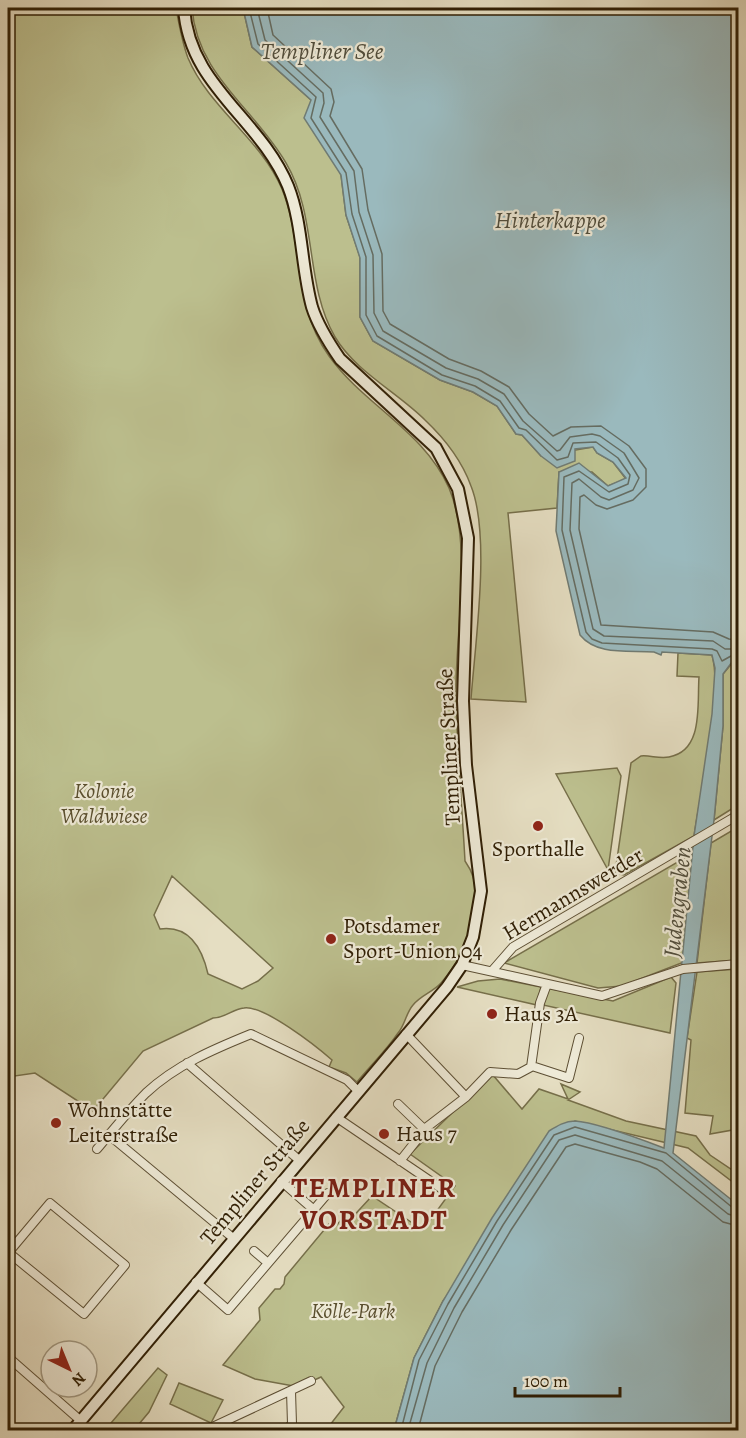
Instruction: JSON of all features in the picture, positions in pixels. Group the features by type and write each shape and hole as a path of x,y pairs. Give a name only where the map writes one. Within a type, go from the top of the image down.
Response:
{"street":[{"name":"Templiner Straße","path":"73,1431 462,965 473,937 481,891 466,765 463,692 468,538 458,489 436,448 340,359 328,342 313,308 288,186 274,159 203,70 189,40 184,8"},
{"name":"Hermannswerder","path":"492,971 513,947 738,815"},
{"path":"462,965 602,996 683,969 738,964"},
{"path":"532,1066 540,1004 547,984"},
{"path":"97,1149 146,1093 186,1063 251,1034 347,1080 358,1091"},
{"path":"406,1034 466,1097"},
{"path":"400,1161 425,1130 466,1097 490,1072 518,1074 532,1066 569,1078 579,1038"},
{"path":"186,1063 299,1160"},
{"path":"398,1104 425,1130"},
{"path":"336,1117 448,1193"},
{"path":"109,1136 233,1238"},
{"path":"281,1181 314,1210"},
{"path":"196,1282 228,1310 328,1193"},
{"path":"50,1203 125,1266 84,1314 8,1252 50,1203"},
{"path":"254,1251 268,1263"},
{"path":"8,1357 81,1421"},
{"path":"206,1431 311,1381"},
{"path":"286,1431 292,1424 291,1391"}],"green space":[{"name":"Kolonie Waldwiese","path":"8,8 176,8 186,52 197,76 261,154 282,189 289,210 309,316 317,336 343,373 425,450 449,488 456,511 461,562 456,671 457,737 465,861 476,891 476,908 467,941 451,971 438,986 413,1005 393,1040 357,1082 346,1073 329,1067 332,1060 290,1028 264,1013 244,1008 222,1017 213,1018 143,1051 93,1111 35,1073 8,1077","holes":["172,876 273,968 258,981 242,989 208,974 202,955 193,940 179,931 160,929 154,915"]},
{"path":"192,8 243,8 252,47 311,100 341,175 346,215 360,257 360,317 373,341 440,380 473,392 497,406 516,434 522,435 541,456 593,447 597,453 613,462 626,479 608,486 592,472 559,472 557,508 508,513 526,702 471,699 481,561 477,507 471,486 458,459 439,434 414,410 354,361 335,337 325,316 319,295 303,205 296,184 273,143 229,90 204,53 196,32"},
{"path":"678,653 712,655 715,671 713,717 694,836 624,875 615,873 631,763 641,756 669,757 680,753 688,746 693,736 698,713 699,677 677,676"},
{"path":"738,656 738,805 714,820 723,726 723,674"},
{"path":"617,768 621,776 608,870 556,774"},
{"path":"738,827 738,960 697,963 711,843"},
{"path":"693,853 684,962 622,986 598,988 504,963"},
{"path":"738,969 738,1129 710,1134 713,1116 685,1113 691,1040 687,1038 697,972"},
{"path":"671,977 676,983 670,1033 543,1005 547,988 613,1001"},
{"path":"500,979 541,987 537,1005 457,987 478,981"},
{"name":"Kölle-Park","path":"492,1074 522,1109 539,1089 568,1099 561,1084 580,1092 568,1100 626,1121 696,1136 710,1155 738,1174 738,1186 688,1148 575,1121 443,1301 414,1358 394,1430 326,1430 344,1407 321,1377 299,1387 255,1379 223,1365 260,1320 259,1308 275,1289 280,1289 285,1277 329,1224 334,1228 342,1219 347,1223 372,1196 423,1230 455,1186 410,1154"},
{"path":"158,1368 167,1375 149,1412 134,1430 105,1430"},
{"path":"179,1383 223,1400 211,1423 170,1404"}],"water":[{"name":"Hinterkappe","path":"243,8 738,8 738,665 732,662 723,674 723,726 714,820 673,1153 738,1205 738,1430 394,1430 414,1358 443,1301 492,1218 549,1131 568,1122 584,1122 664,1148 694,836 712,714 715,668 712,655 662,652 661,655 654,652 614,651 595,646 580,635 556,531 559,472 579,463 608,486 626,478 613,462 597,453 593,447 575,449 575,461 557,468 541,456 522,435 516,434 497,406 473,392 440,380 373,341 360,317 360,258 346,215 341,175 304,118 311,100 252,47"}],"place":[{"name":"Sporthalle","path":"538,826"},
{"name":"Potsdamer Sport-Union 04","path":"331,939"},
{"name":"Haus 3A","path":"492,1014"},
{"name":"Wohnstätte Leiterstraße","path":"56,1123"},
{"name":"Haus 7","path":"384,1134"}],"district":[{"name":"TEMPLINER VORSTADT","path":"374,1204"}],"water label":[{"name":"Templiner See","path":"322,51"},
{"name":"Judengraben","path":"677,902"}]}
